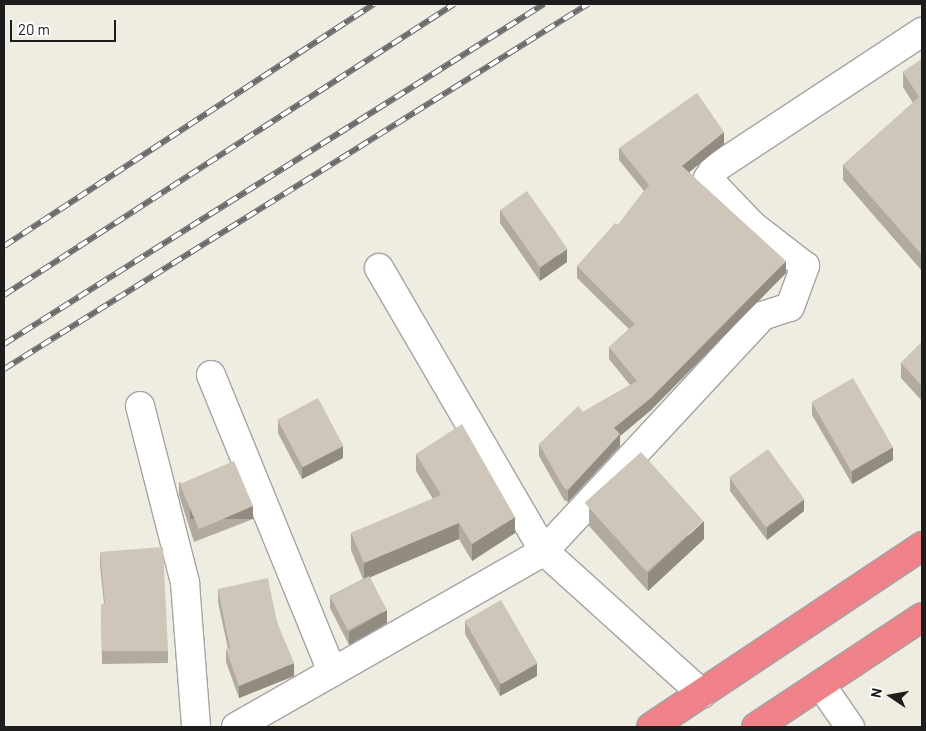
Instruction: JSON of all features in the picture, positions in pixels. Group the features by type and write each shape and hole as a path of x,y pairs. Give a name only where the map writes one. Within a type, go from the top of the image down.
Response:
{"highway":[{"path":"651,727 922,546"},
{"path":"756,727 922,616"}],"street":[{"path":"236,727 544,551 762,316 790,307 804,266 724,197 708,179 714,169 922,32"},
{"path":"379,268 544,551 702,694"},
{"path":"211,375 332,672"},
{"path":"140,406 185,583 196,727"},
{"path":"821,685 850,727"}],"building":[{"path":"922,59 922,255 843,165 919,97 903,72"},
{"path":"697,93 724,132 682,166 786,261 651,398 614,428 620,434 568,490 564,488 539,444 578,406 583,412 637,381 609,347 635,324 577,266 615,223 618,225 649,185 619,148"},
{"path":"527,191 567,248 540,267 500,210"},
{"path":"922,342 922,386 901,363"},
{"path":"853,378 893,447 851,471 811,402"},
{"path":"318,398 343,446 303,467 277,420"},
{"path":"462,424 515,517 472,544 459,523 364,563 351,533 441,495 416,454"},
{"path":"768,449 804,499 766,527 729,477"},
{"path":"641,452 703,521 647,572 585,503"},
{"path":"234,461 253,506 199,529 180,484"},
{"path":"163,547 168,651 102,651 101,604 105,604 100,552"},
{"path":"369,576 387,610 348,630 330,597"},
{"path":"268,578 277,622 294,663 239,686 226,649 230,648 218,589"},
{"path":"501,600 538,663 501,684 465,621"}],"railway":[{"path":"4,246 374,4"},
{"path":"4,295 454,4"},
{"path":"4,344 544,4"},
{"path":"4,369 588,4"}]}
